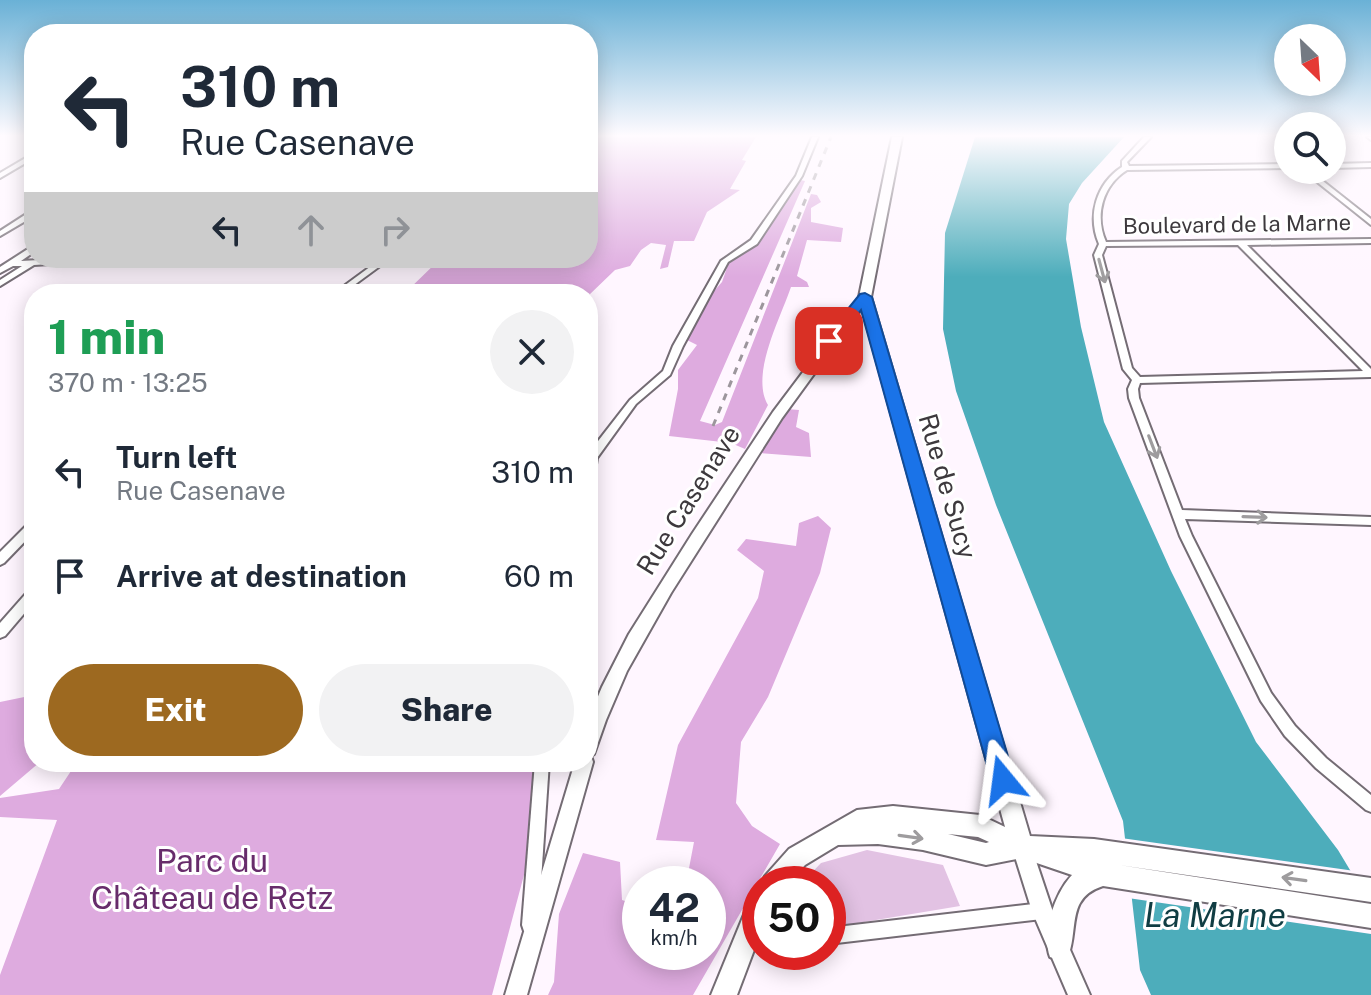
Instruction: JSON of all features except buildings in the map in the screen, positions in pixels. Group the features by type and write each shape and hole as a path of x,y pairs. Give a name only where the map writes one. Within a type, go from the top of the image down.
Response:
{"main road":[{"name":"Rue de Sucy","path":"888,183 865,297 1022,847"},
{"path":"789,866 797,857 834,834 878,833 923,839 986,854 1022,847 1094,850 1371,890"},
{"path":"1022,847 1103,874 1371,916"},
{"path":"1059,948 1065,908 1072,891 1087,877 1103,874"},
{"path":"724,995 742,949"}],"street":[{"path":"598,449 633,402 667,373 688,327 725,261 754,242 794,183"},
{"path":"1108,183 1098,205 1097,236 1103,244 1098,255 1128,369 1137,380"},
{"path":"1322,184 1371,223"},
{"path":"0,234 24,219"},
{"name":"Boulevard de la Marne","path":"1103,244 1371,241"},
{"path":"1241,243 1371,374"},
{"path":"0,271 24,256"},
{"path":"11,264 24,263"},
{"path":"0,284 25,268"},
{"path":"351,284 373,268"},
{"name":"Rue Casenave","path":"598,717 642,626 782,404 865,297"},
{"path":"1137,380 1371,374"},
{"path":"1137,380 1133,389 1134,398 1177,514 1266,697 1290,731 1368,799"},
{"path":"1177,514 1371,521"},
{"path":"0,560 24,535"},
{"path":"0,632 24,604"},
{"path":"536,935 529,923 541,772"},
{"path":"516,995 581,772"},
{"path":"1022,847 1042,911 1079,995"},
{"path":"846,934 1042,911"}],"shaded area":[{"path":"867,850 943,865 960,906 846,925 846,866 818,866"}],"green space":[{"path":"598,183 733,183 730,189 740,190 707,212 694,241 674,241 668,267 660,269 666,245 651,243 641,250 630,266 615,270 598,286 414,284 431,268 598,268"},
{"path":"798,183 804,183 700,421 715,425 722,422 811,194 817,195 821,202 811,208 811,222 843,228 841,242 807,240 797,276 809,287 791,287 774,330 762,378 768,405 745,449 731,443 669,436 678,389 678,370 697,345 687,340 708,298 722,282 729,262 758,241"},
{"path":"787,409 799,410 796,427 809,433 811,457 760,453"},
{"path":"818,516 831,528 820,573 768,697 741,742 736,803 752,826 780,844 767,866 742,866 742,910 726,938 726,866 689,866 694,842 656,840 678,745 758,598 764,571 737,550 746,539 796,546 799,523"},
{"path":"24,697 24,772 28,772 0,796 0,702"},
{"name":"Parc du Château de Retz","path":"70,772 543,772 533,841 492,995 0,995 0,975 57,820 0,817 0,798 59,789"},
{"path":"583,853 620,862 622,970 707,970 693,995 548,995 554,982 559,914"}],"water":[{"name":"La Marne","path":"960,183 1082,183 1069,204 1066,239 1081,327 1104,422 1171,571 1256,742 1338,850 1371,905 1371,995 1151,995 1140,970 1123,821 996,505 956,391 943,329 945,233"}],"pier":[{"path":"1121,838 1355,871 1371,898 1371,934 1128,898"}],"railway":[{"path":"713,426 812,183"}],"route":[{"path":"829,341 865,297 1003,780"}]}
